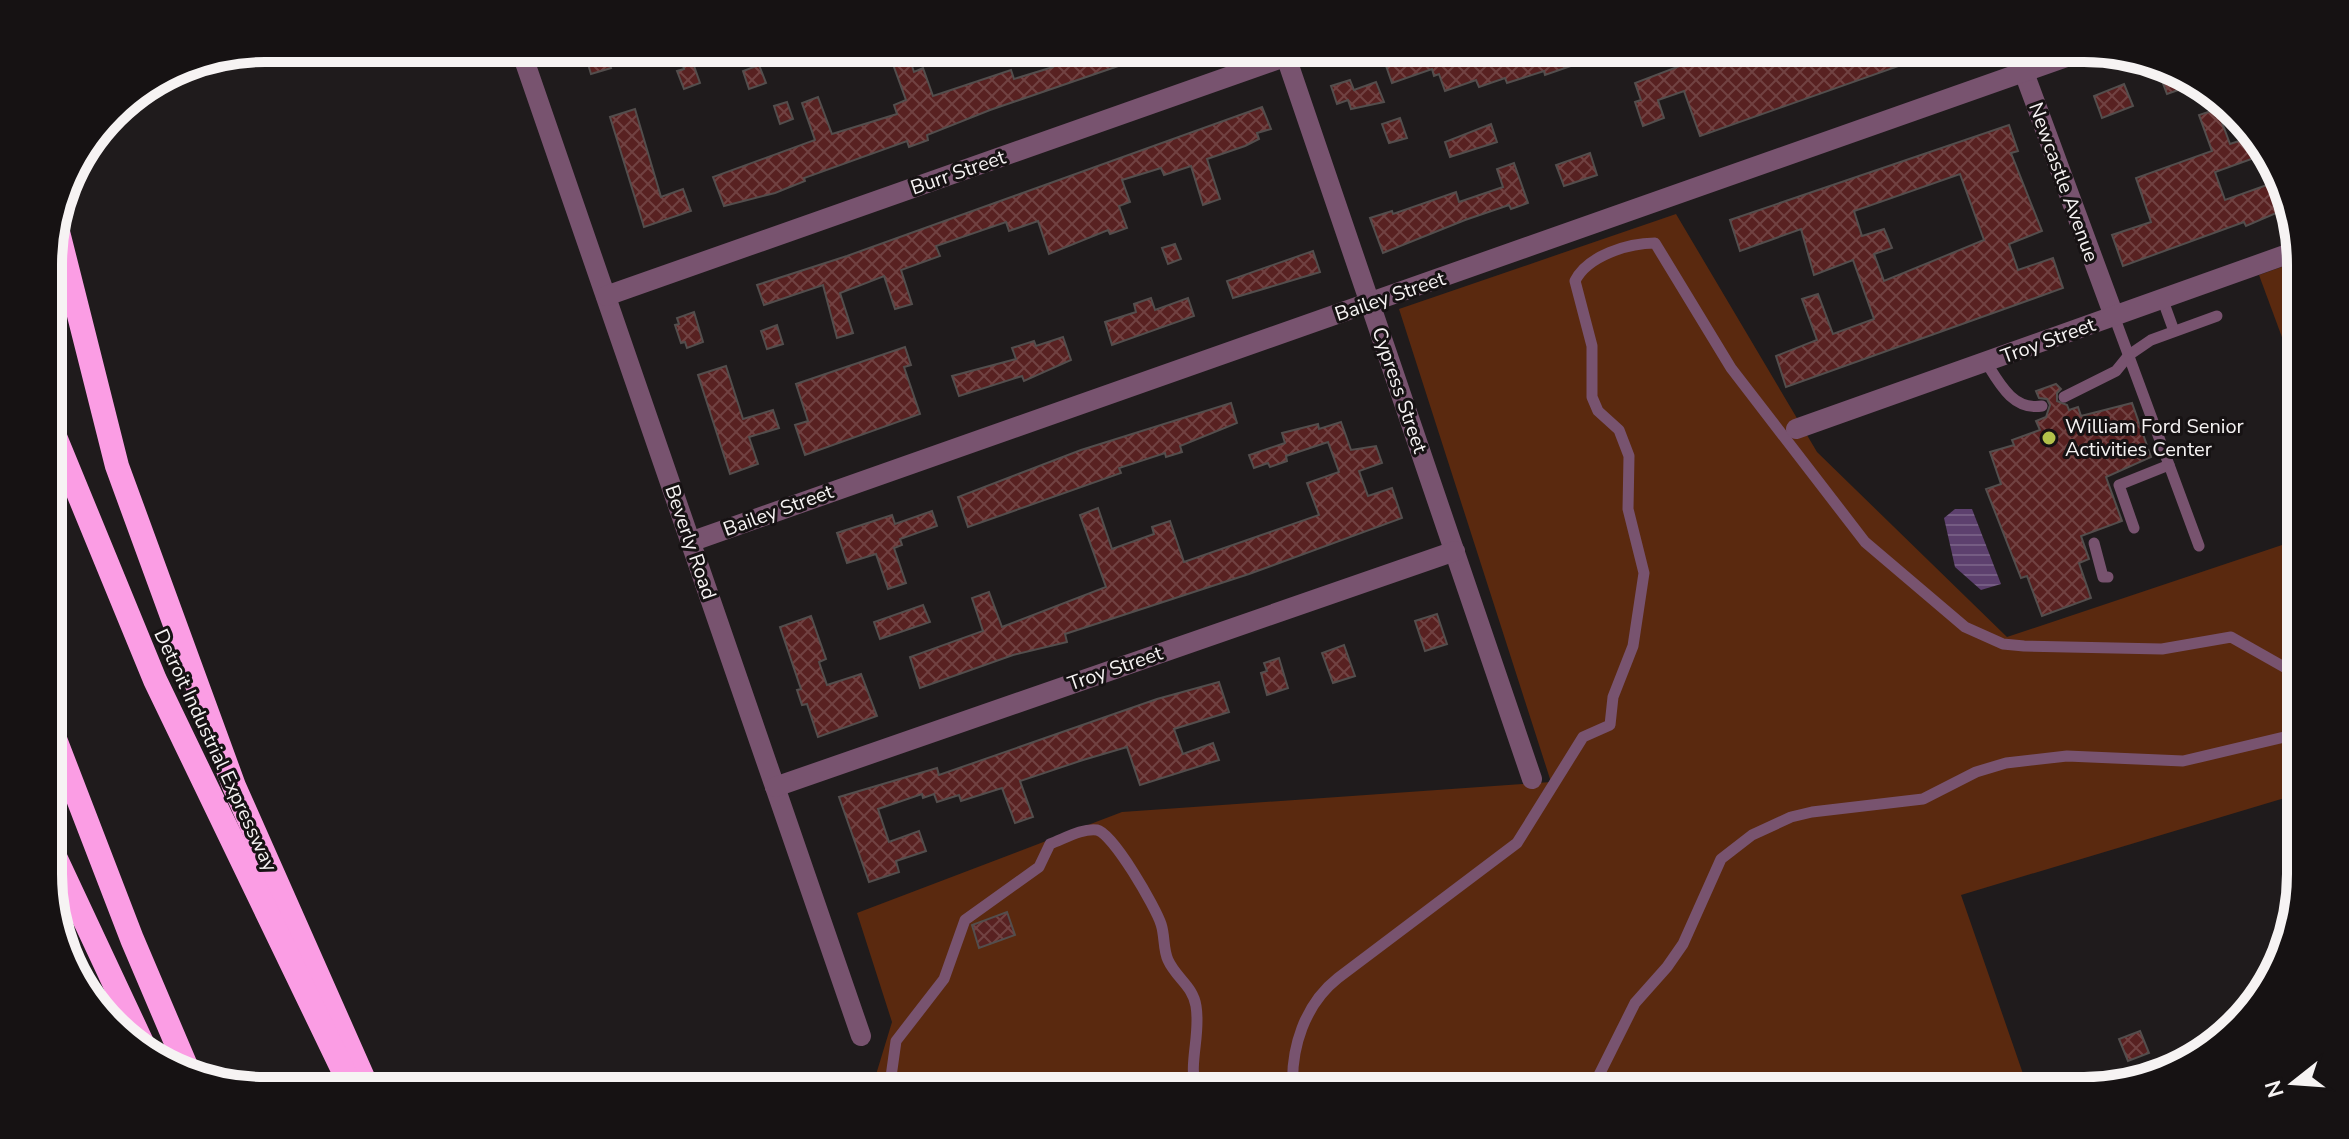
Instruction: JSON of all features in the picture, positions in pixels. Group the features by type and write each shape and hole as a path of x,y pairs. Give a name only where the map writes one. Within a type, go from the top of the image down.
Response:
{"highway":[{"path":"62,249 117,466 234,786 363,1077"},
{"name":"Detroit Industrial Expressway","path":"62,454 155,680 346,1077"},
{"path":"62,756 184,1060"},
{"path":"62,872 137,1031"}],"street":[{"name":"Beverly Road","path":"525,62 861,1036"},
{"name":"Burr Street","path":"606,296 1256,62"},
{"name":"Cypress Street","path":"1287,62 1532,779"},
{"name":"Newcastle Avenue","path":"2020,62 2114,316"},
{"name":"Bailey Street","path":"690,542 2052,62"},
{"name":"Troy Street","path":"1796,429 2286,254"},
{"name":"Troy Street","path":"775,787 1455,551"}],"lane":[{"path":"1294,1077 1298,1043 1314,1001 1338,978 1517,843 1583,737 1610,725 1613,697 1633,646 1644,573 1628,509 1629,456 1619,430 1598,411 1592,397 1592,346 1575,281 1588,264 1609,254 1655,243 1737,376 1865,542 1972,631 2003,644 2024,646 2162,649 2231,637 2287,669"},
{"path":"2162,298 2174,331"},
{"path":"2114,316 2199,546"},
{"path":"2064,397 2116,371 2129,355 2151,340 2217,316"},
{"path":"1986,362 2015,400 2029,408 2042,406"},
{"path":"2134,528 2119,485 2169,465"},
{"path":"2094,543 2103,577 2108,577"},
{"path":"1598,1077 1635,1003 1683,944 1721,859 1752,835 1791,817 1812,812 1923,799 1976,772 2006,763 2079,756 2183,761 2287,736"},
{"path":"891,1077 896,1041 944,979 965,920 1039,867 1050,844 1096,830 1104,833 1128,864 1162,926 1169,963 1192,990 1198,1016 1192,1077"}],"shaded area":[{"path":"1676,214 1817,452 2007,637 2287,543 2287,797 1961,895 2024,1077 875,1077 892,1022 857,913 1122,812 1551,782 1399,309"},
{"path":"2287,265 2287,351 2259,275"},
{"path":"1955,509 1972,509 2001,584 1981,590 1955,567 1944,518"}],"building":[{"path":"587,62 609,62 611,68 591,74"},
{"path":"682,62 707,62 694,66 700,83 684,89 677,71 684,69"},
{"path":"892,62 911,62 914,72 923,68 933,96 1011,70 1014,79 1053,67 1052,62 1130,62 990,110 927,135 928,140 909,147 907,141 804,178 805,181 775,193 724,206 713,177 815,140 802,103 818,97 832,134 897,114 894,105 906,100"},
{"path":"1582,62 1545,75 1544,71 1507,83 1505,78 1479,87 1476,80 1445,91 1439,74 1434,76 1432,69 1392,83 1385,63"},
{"path":"1690,62 1910,62 1700,136 1684,91 1658,100 1664,118 1643,126 1635,102 1641,100 1635,83"},
{"path":"759,65 766,83 749,89 743,71"},
{"path":"2160,76 2184,88 2167,94"},
{"path":"1350,80 1354,90 1376,82 1384,102 1351,109 1348,100 1337,104 1331,86"},
{"path":"2124,84 2133,106 2102,118 2094,96"},
{"path":"787,102 793,119 780,124 774,106"},
{"path":"1262,107 1271,129 1257,133 1259,139 1245,146 1207,159 1220,199 1203,205 1191,166 1164,175 1161,168 1122,180 1130,202 1119,206 1127,228 1110,234 1108,230 1049,254 1038,221 1009,231 1006,222 936,246 940,256 901,270 912,304 895,309 884,276 840,293 853,333 837,338 823,285 764,305 757,285 847,256"},
{"path":"635,109 661,197 683,189 691,211 644,227 610,117"},
{"path":"2215,110 2230,144 2244,139 2256,157 2215,172 2225,200 2270,184 2280,211 2246,226 2244,222 2123,266 2112,235 2151,222 2136,178 2212,151 2199,115"},
{"path":"1400,118 1407,138 1389,143 1382,124"},
{"path":"1491,124 1497,142 1450,157 1445,142"},
{"path":"2009,125 2018,151 2011,153 2042,231 2009,244 2018,270 2053,258 2063,288 1786,387 1776,356 1817,340 1802,299 1818,294 1833,334 1874,319 1853,260 1814,275 1801,229 1740,251 1730,220","holes":["1960,174 1984,240 1884,281 1874,254 1892,248 1884,229 1862,236 1854,211"]},
{"path":"1590,153 1597,175 1564,186 1556,165"},
{"path":"1514,163 1528,203 1511,209 1509,205 1465,220 1383,253 1370,218 1392,211 1393,214 1456,192 1459,202 1503,187 1497,169"},
{"path":"1175,244 1181,259 1168,264 1162,248"},
{"path":"1313,251 1320,272 1233,298 1227,281"},
{"path":"1151,298 1155,310 1188,298 1194,316 1112,345 1105,322 1136,312 1134,304"},
{"path":"694,312 703,342 687,348 685,342 681,343 675,325 679,324 677,318"},
{"path":"777,325 783,344 767,349 761,331"},
{"path":"1063,337 1071,360 1024,381 1022,376 959,396 952,376 1016,359 1012,348 1034,341 1036,346"},
{"path":"905,347 911,365 904,367 920,414 805,455 795,425 808,421 796,384"},
{"path":"726,366 743,419 773,410 779,428 749,437 758,464 730,474 698,375"},
{"path":"2056,384 2061,389 2057,393 2057,401 2067,405 2069,410 2078,407 2081,416 2132,403 2151,457 2106,477 2122,521 2081,536 2089,559 2079,563 2091,598 2042,616 2027,576 2021,578 1986,489 2001,484 1990,452 2014,445 2012,440 2040,430 2036,421 2046,417 2050,405 2047,399 2039,398 2036,391"},
{"path":"1231,403 1237,423 1180,446 1182,452 1166,457 1165,453 1119,468 1121,473 968,527 958,497 1081,450"},
{"path":"1341,422 1351,450 1376,446 1382,463 1359,471 1368,496 1392,488 1402,518 1249,574 1065,634 1067,642 1013,655 920,688 910,657 983,631 972,598 989,592 1002,627 1106,587 1080,515 1098,508 1112,549 1154,534 1152,527 1170,521 1184,562 1319,515 1307,483 1339,472 1328,442 1286,456 1287,461 1270,467 1268,463 1254,468 1249,455 1285,443 1282,433 1318,424 1319,429"},
{"path":"932,511 937,526 900,539 902,545 894,548 906,583 888,589 876,554 847,563 837,533 892,515 895,524"},
{"path":"923,605 930,622 880,639 874,622"},
{"path":"1437,614 1447,644 1425,651 1415,621"},
{"path":"811,616 826,659 819,662 827,685 861,674 877,716 818,737 807,704 802,705 797,690 801,689 780,627"},
{"path":"1344,645 1355,676 1333,683 1322,653"},
{"path":"1279,658 1288,688 1267,695 1261,673 1267,671 1264,663"},
{"path":"1219,682 1229,712 1174,729 1183,754 1213,743 1219,760 1140,785 1127,747 1083,760 1020,781 1033,817 1015,823 1002,788 961,801 959,795 937,802 934,794 923,798 922,794 878,809 889,842 919,831 926,851 896,861 899,872 869,882 839,797 937,768 939,775 1157,699"},
{"path":"1007,912 1015,935 979,948 972,925"},
{"path":"2140,1031 2149,1053 2128,1061 2119,1039"}],"place":[{"name":"William Ford Senior Activities Center","path":"2049,438"}]}
